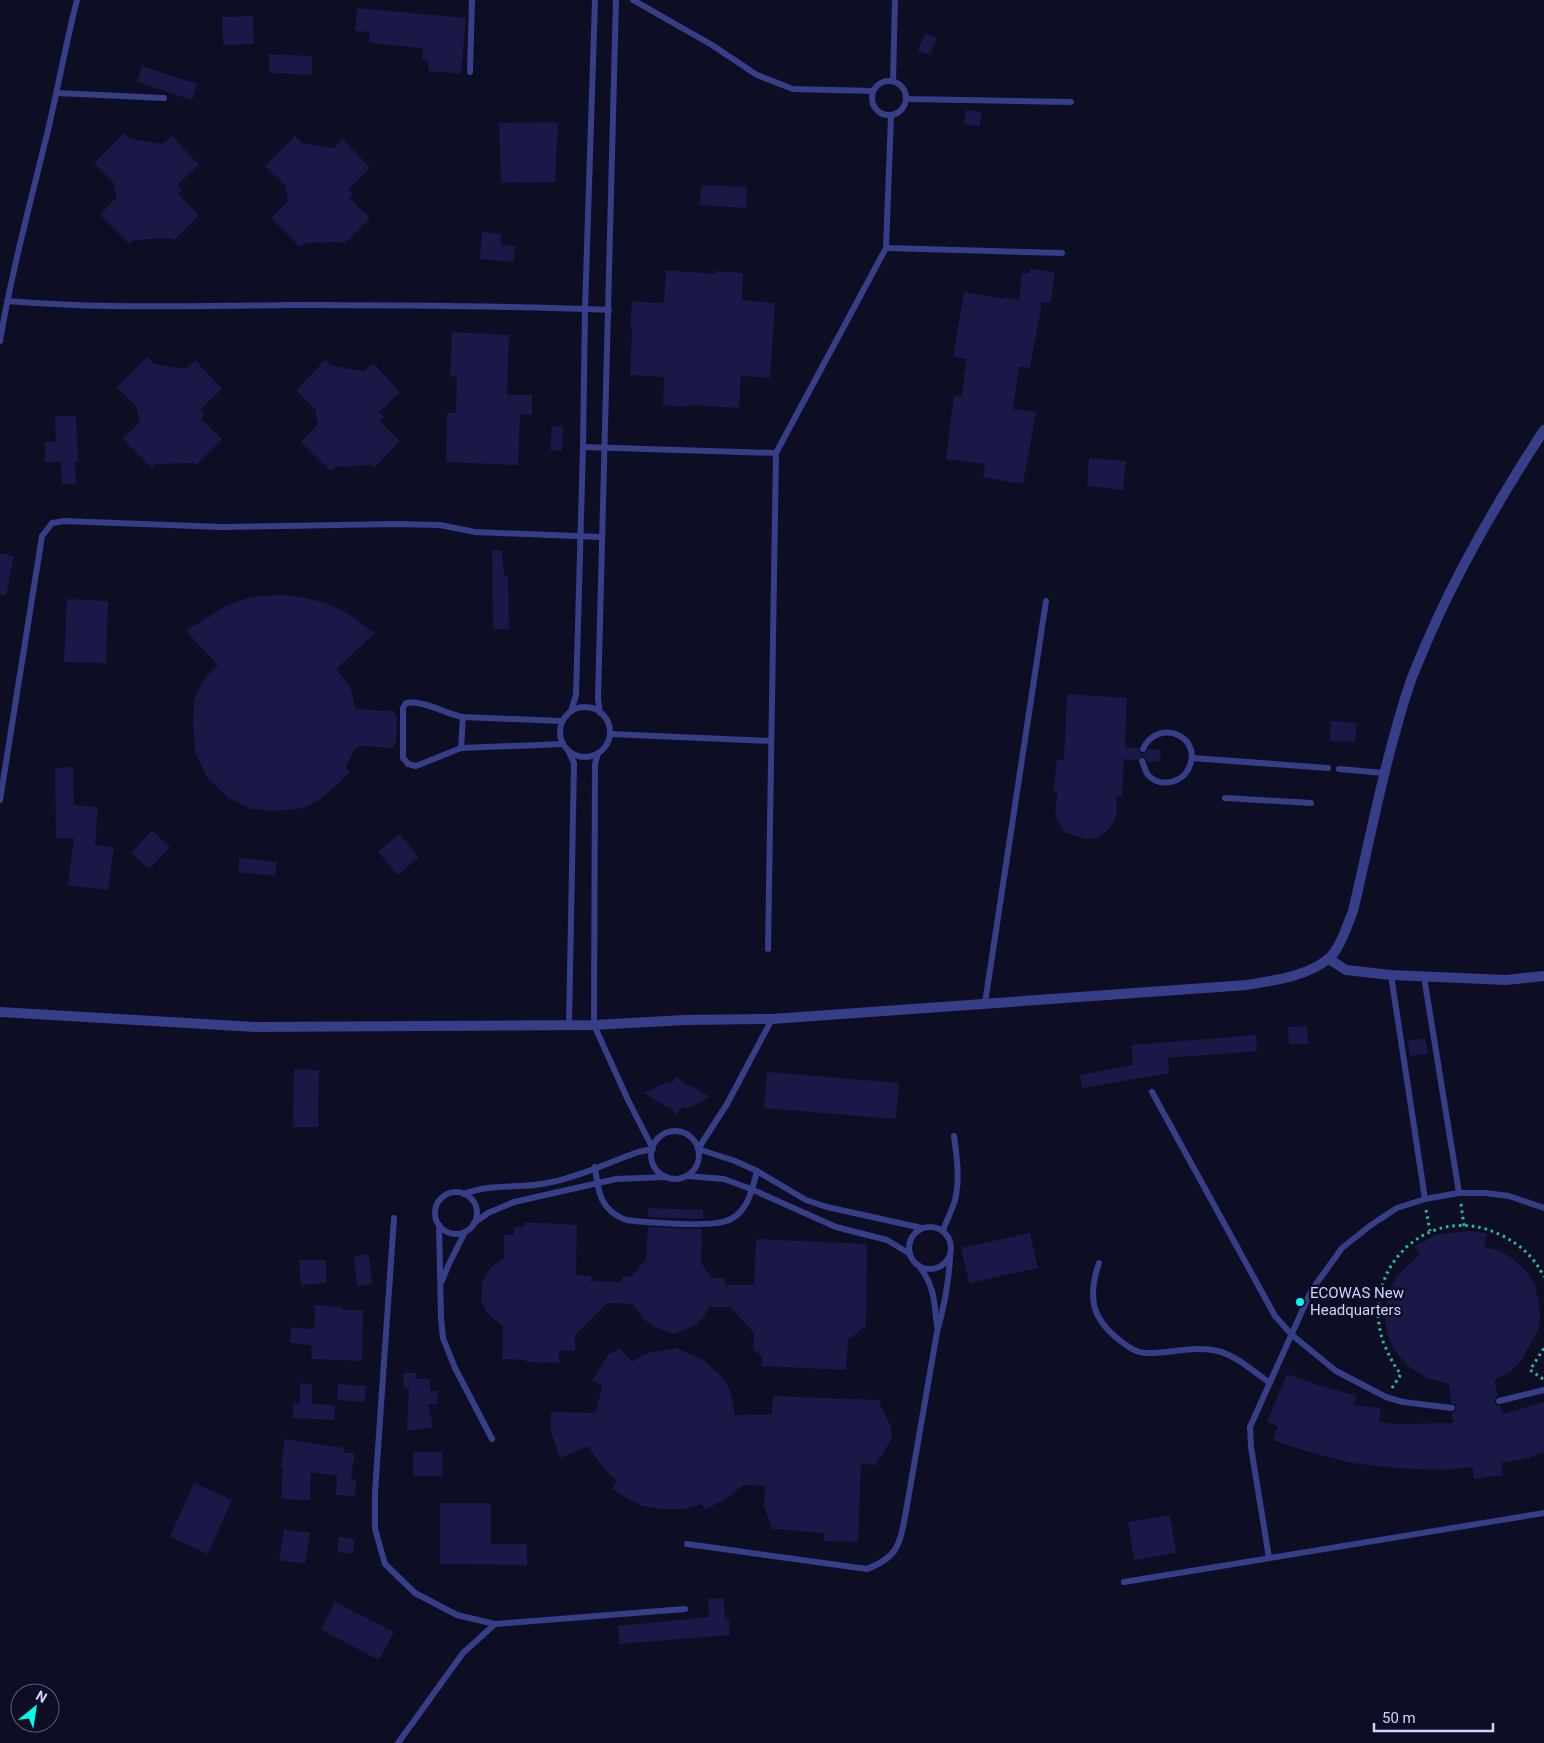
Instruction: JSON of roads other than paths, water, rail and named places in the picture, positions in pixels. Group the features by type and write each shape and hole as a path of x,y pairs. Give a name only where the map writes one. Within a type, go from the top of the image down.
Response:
{"street":[{"path":"0,1012 256,1027 594,1025 685,1020 772,1019 1247,985 1286,978 1330,959 1342,939 1353,911 1384,773 1418,661 1447,598 1512,479 1544,430"},
{"path":"1330,959 1346,970 1391,975 1506,980 1544,976"}],"lane":[{"path":"0,341 7,301 57,93 67,38 77,0"},
{"path":"470,72 472,0"},
{"path":"571,711 576,695 583,447 584,309 595,0"},
{"path":"600,713 598,699 601,537 616,0"},
{"path":"633,0 712,45 758,76 784,86 793,89 873,91"},
{"path":"893,81 895,0"},
{"path":"893,81 903,88 906,99 902,110 891,116 875,109 872,104 873,91 881,83 893,81"},
{"path":"57,93 164,98"},
{"path":"906,99 1070,102"},
{"path":"768,949 776,453 886,248 891,116"},
{"path":"886,248 1062,253"},
{"path":"7,301 131,306 340,305 608,310"},
{"path":"583,447 776,453"},
{"path":"0,800 42,536 52,523 64,521 221,527 440,525 475,532 601,537"},
{"path":"985,1003 1046,601"},
{"path":"561,722 463,717 414,702 406,703 403,708 403,758 408,764 416,766 461,748 563,744"},
{"path":"569,752 583,758 598,754 604,748 610,734 606,719 600,713 586,707 571,711 561,722 559,731 563,744 574,763 569,1025"},
{"path":"461,748 463,717"},
{"path":"1142,761 1148,775 1155,780 1172,782 1186,774 1192,758 1187,742 1181,736 1174,733 1165,732 1157,734 1150,738 1143,749"},
{"path":"610,734 771,741"},
{"path":"598,754 595,764 594,1025 628,1100 653,1149 653,1162 660,1174 666,1177"},
{"path":"1192,758 1328,768"},
{"path":"1339,769 1384,773"},
{"path":"1225,798 1311,803"},
{"path":"1391,975 1425,1199"},
{"path":"1424,977 1460,1193"},
{"path":"698,1149 727,1104 772,1019"},
{"path":"1152,1092 1275,1316 1292,1335 1336,1371 1386,1397 1403,1402 1452,1408"},
{"path":"441,1285 465,1232 488,1213 514,1202 627,1177 681,1178 693,1171 699,1157 698,1149 695,1142 683,1133 668,1133 661,1136 653,1149 638,1152 549,1183 484,1188 464,1194 451,1193 440,1200 435,1213 436,1220 444,1230 451,1233 465,1232"},
{"path":"942,1230 954,1202 957,1189 958,1165 954,1136"},
{"path":"686,1544 868,1569 883,1563 894,1553 901,1538 937,1332 950,1273 952,1249 948,1235 936,1227 922,1228 827,1207 806,1200 757,1171 735,1161 698,1149"},
{"path":"595,1167 601,1199 606,1209 615,1216 626,1220 648,1222 703,1224 717,1224 739,1214 745,1206 757,1171"},
{"path":"687,1176 724,1179 836,1227 887,1240 910,1254"},
{"path":"1268,1558 1251,1447 1250,1427 1311,1291 1342,1248 1371,1225 1397,1208 1425,1199 1460,1193 1485,1193 1509,1196 1544,1208"},
{"path":"464,1194 470,1198 476,1210 474,1223"},
{"path":"394,1218 375,1492 375,1529 386,1564 415,1593 457,1615 495,1624 685,1609"},
{"path":"439,1225 440,1318 443,1338 455,1368 492,1439"},
{"path":"922,1228 916,1232 910,1242 910,1254 929,1280 935,1298 937,1332"},
{"path":"920,1266 934,1269 946,1262 950,1256"},
{"path":"1099,1263 1092,1291 1096,1312 1109,1332 1127,1346 1144,1354 1197,1348 1219,1351 1233,1357 1270,1383"},
{"path":"1499,1401 1544,1390"},
{"path":"1124,1582 1544,1513"},
{"path":"398,1743 463,1653 495,1624"}],"place":[{"name":"ECOWAS New Headquarters","path":"1300,1302"}]}
